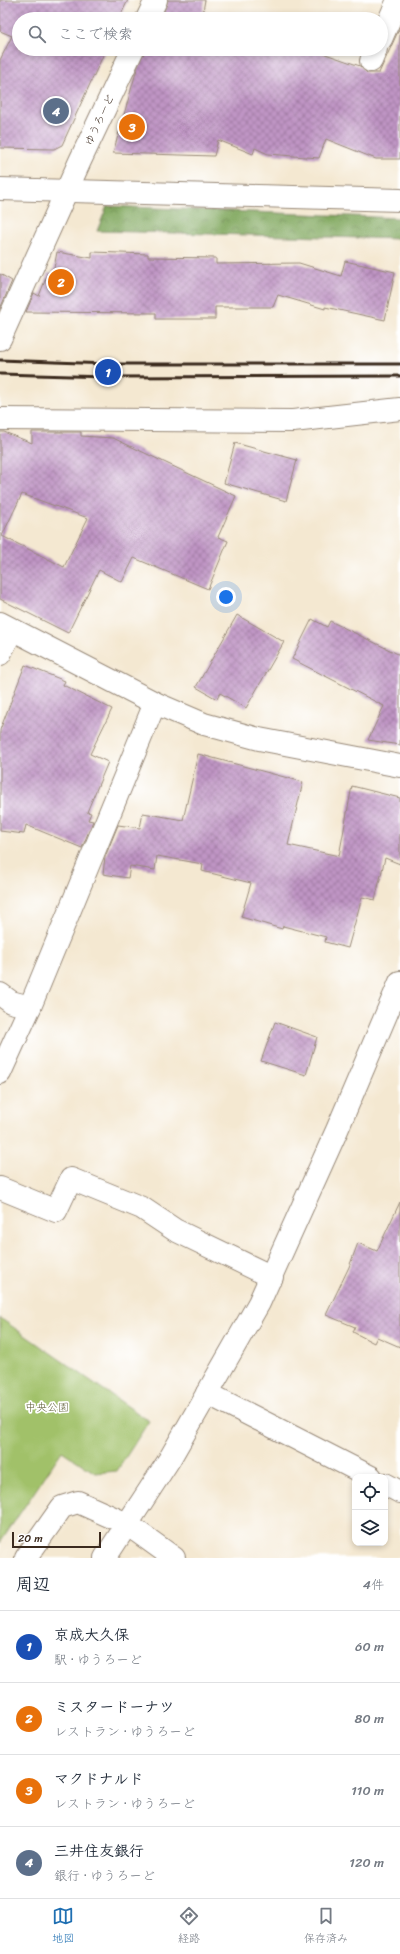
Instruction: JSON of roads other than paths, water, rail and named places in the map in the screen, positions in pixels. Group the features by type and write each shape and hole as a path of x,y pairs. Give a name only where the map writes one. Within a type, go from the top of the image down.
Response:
{"street":[{"path":"151,12 156,0"},
{"path":"388,23 398,0"},
{"name":"ゆうろーど","path":"0,339 66,191 130,56"},
{"path":"0,189 400,200"},
{"path":"0,419 293,421 400,408"},
{"path":"0,654 6,627 155,703 204,724 259,739 400,766"},
{"path":"0,1073 30,1007 155,703"},
{"path":"105,1558 169,1460 259,1303 337,1130 400,982"},
{"path":"0,994 11,1002 30,1007"},
{"path":"0,1188 56,1211 71,1179 142,1208 176,1230 272,1277"},
{"path":"207,1393 365,1474"},
{"path":"388,1486 400,1492"},
{"path":"26,1558 62,1507 78,1502 127,1524 174,1558"}],"railway":[{"path":"0,360 108,364 400,364"},
{"path":"0,374 107,377 400,376"}],"place":[{"name":"三井住友銀行","path":"56,111"},
{"name":"マクドナルド","path":"132,127"},
{"name":"ミスタードーナツ","path":"61,282"},
{"name":"京成大久保","path":"108,372"}],"park label":[{"name":"中央公園","path":"47,1407"}]}
